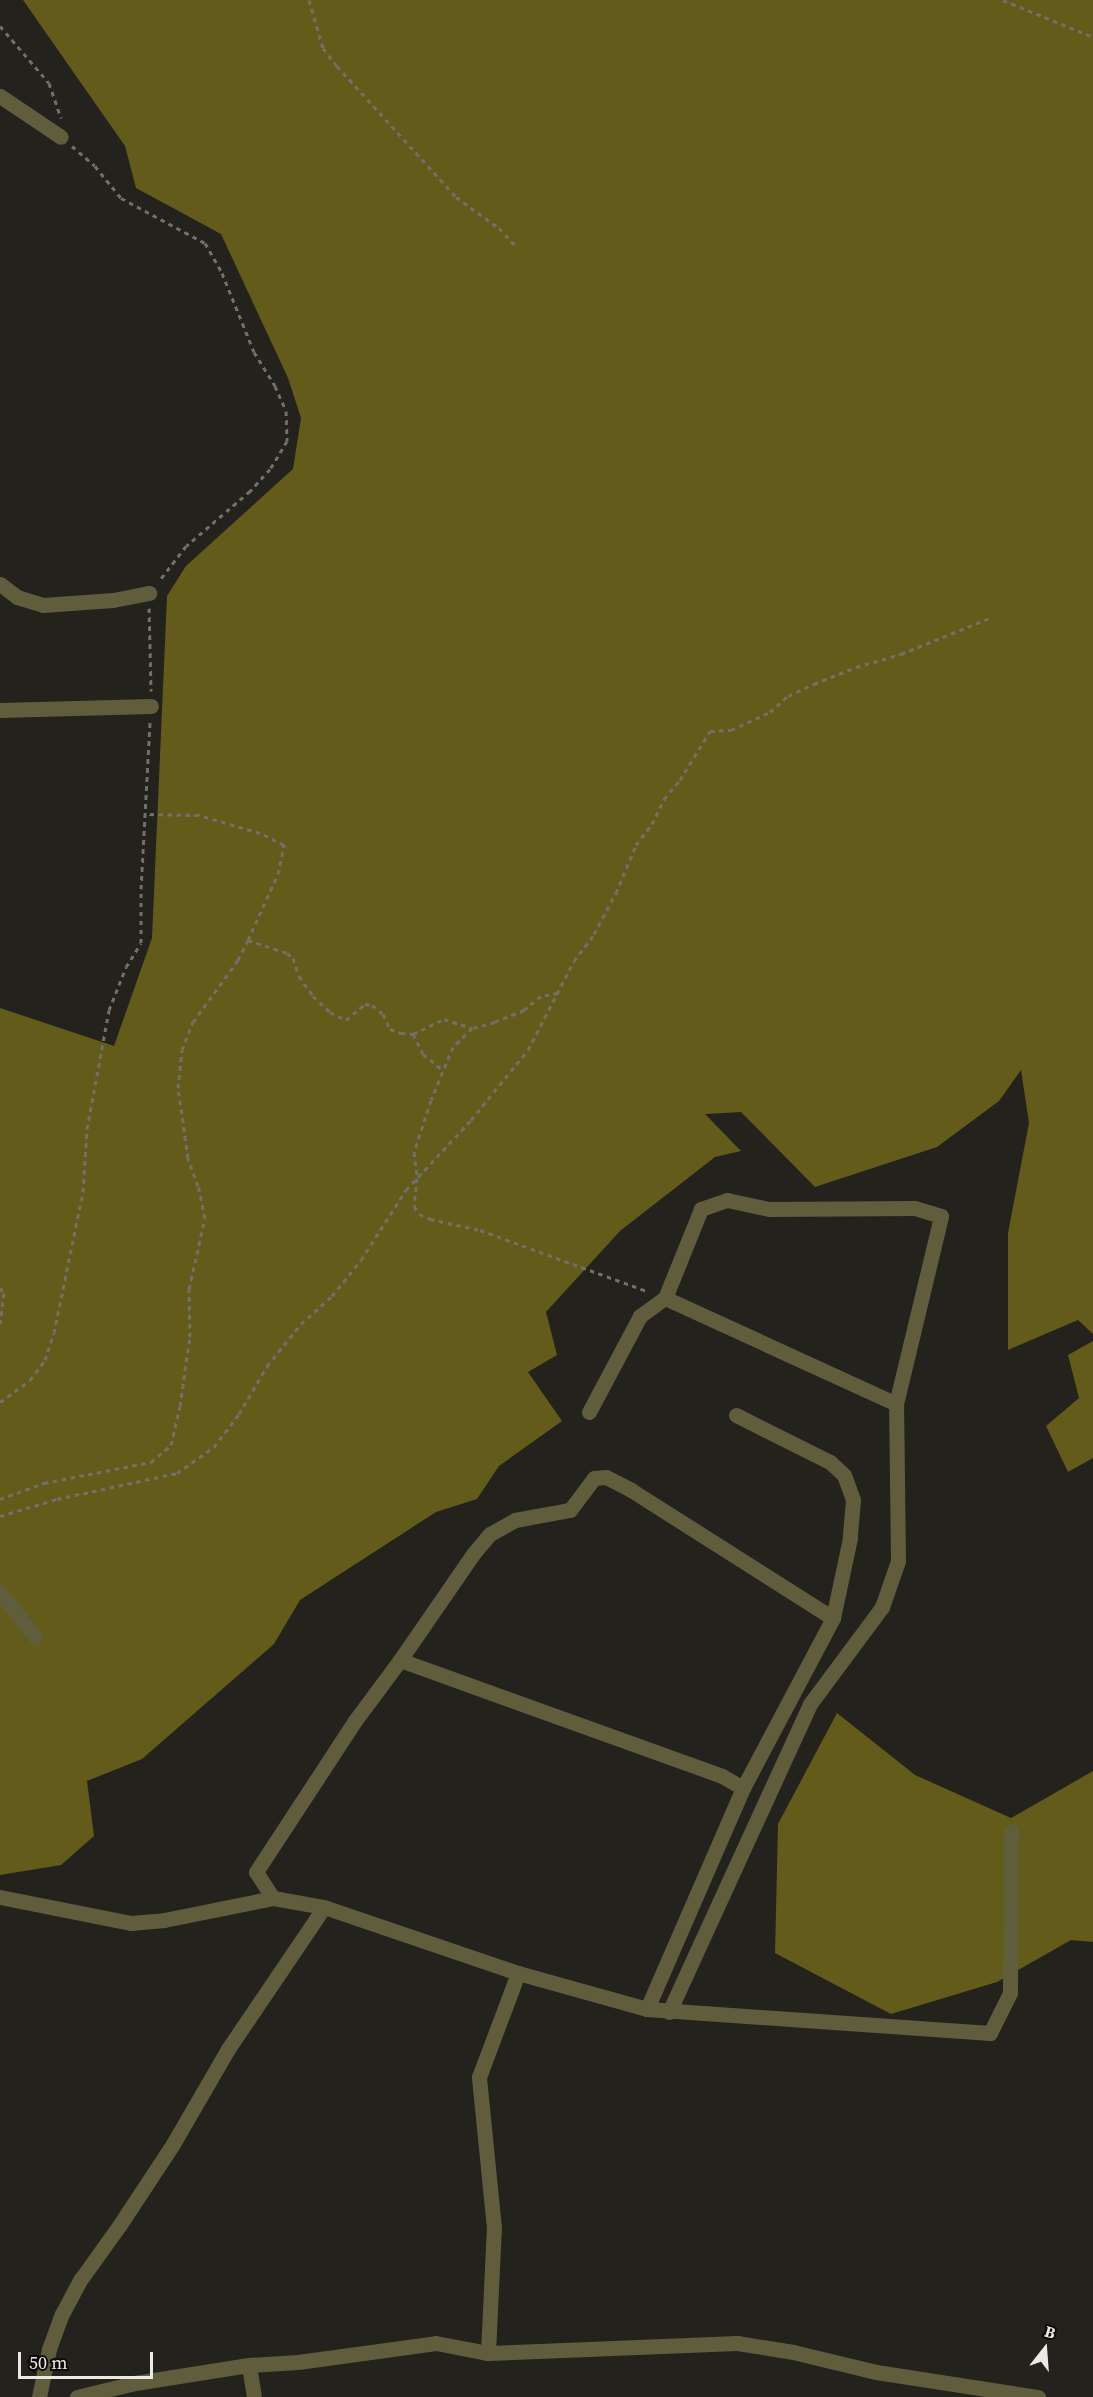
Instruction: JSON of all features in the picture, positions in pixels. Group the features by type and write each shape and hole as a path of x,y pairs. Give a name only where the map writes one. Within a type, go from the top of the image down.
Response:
{"street":[{"path":"0,96 61,137"},
{"path":"0,584 17,597 43,605 113,600 149,593"},
{"path":"0,710 151,706"},
{"path":"589,1412 640,1316 665,1298 701,1209 727,1200 769,1209 915,1208 941,1216 896,1404 898,1561 882,1607 810,1704 669,2012"},
{"path":"665,1298 896,1404"},
{"path":"647,2009 743,1788 833,1618 850,1538 853,1500 844,1475 830,1462 736,1415"},
{"path":"273,1898 256,1872 354,1722 473,1554 490,1534 515,1520 570,1510 594,1478 606,1477 631,1490 833,1618"},
{"path":"0,1592 35,1637"},
{"path":"400,1660 722,1776 743,1788"},
{"path":"0,1897 131,1923 164,1920 273,1898 324,1907 518,1973 647,2009 990,2032 1010,1993 1011,1832"},
{"path":"39,2397 49,2349 62,2314 81,2279 173,2144 228,2049 324,1907"},
{"path":"488,2353 494,2228 479,2077 518,1973"},
{"path":"77,2397 135,2383 249,2365 298,2362 436,2343 488,2353 737,2343 793,2352 876,2372 1038,2397"},
{"path":"249,2365 254,2397"}],"path":[{"path":"309,0 323,48 337,66 456,197 500,228 517,248"},
{"path":"1003,0 1093,37"},
{"path":"0,26 49,83 61,118 61,137 95,166 121,198 206,243 222,273 254,352 275,386 286,411 287,441 270,470 250,491 186,546 149,593 151,706 147,814 142,868 141,944 126,967 109,1010 87,1129 83,1192 54,1333 45,1360 30,1380 0,1402"},
{"path":"0,1516 83,1493 177,1473 214,1447 239,1414 267,1366 301,1324 332,1296 347,1278 386,1219 417,1178 471,1120 528,1050 574,961 594,934 616,893 636,845 652,824 664,799 680,780 710,731 731,730 770,712 788,696 814,684 855,667 901,654 992,617"},
{"path":"0,1500 44,1483 150,1462 171,1445 190,1337 189,1290 205,1218 198,1186 188,1158 178,1088 182,1050 193,1022 238,960 248,940 278,874 284,845 260,833 199,815 147,814"},
{"path":"248,940 287,953 293,958 299,976 313,996 330,1012 346,1020 365,1004 372,1005 383,1014 390,1029 413,1034 444,1019 472,1028"},
{"path":"558,993 541,996 524,1010 495,1022 472,1028 453,1047 430,1100 414,1152 417,1178 414,1206 419,1214 430,1220 491,1234 665,1298"},
{"path":"413,1034 423,1054 444,1070"},
{"path":"0,1288 4,1293 0,1324"}],"shaded area":[{"path":"23,0 1093,0 1093,1334 1078,1320 1008,1350 1008,1233 1029,1123 1021,1070 999,1101 937,1147 815,1187 741,1112 705,1114 741,1151 715,1157 620,1231 546,1312 557,1355 528,1372 562,1421 499,1466 477,1499 436,1512 300,1600 274,1644 142,1759 87,1781 94,1836 61,1865 0,1875 0,1008 114,1046 152,938 167,596 186,566 293,469 301,418 288,378 221,234 136,188 125,146"},
{"path":"1093,1341 1093,1458 1068,1472 1046,1426 1079,1398 1068,1355"},
{"path":"837,1713 915,1775 1011,1818 1093,1771 1093,1942 1071,1940 997,1982 891,2014 775,1953 778,1824"}]}
